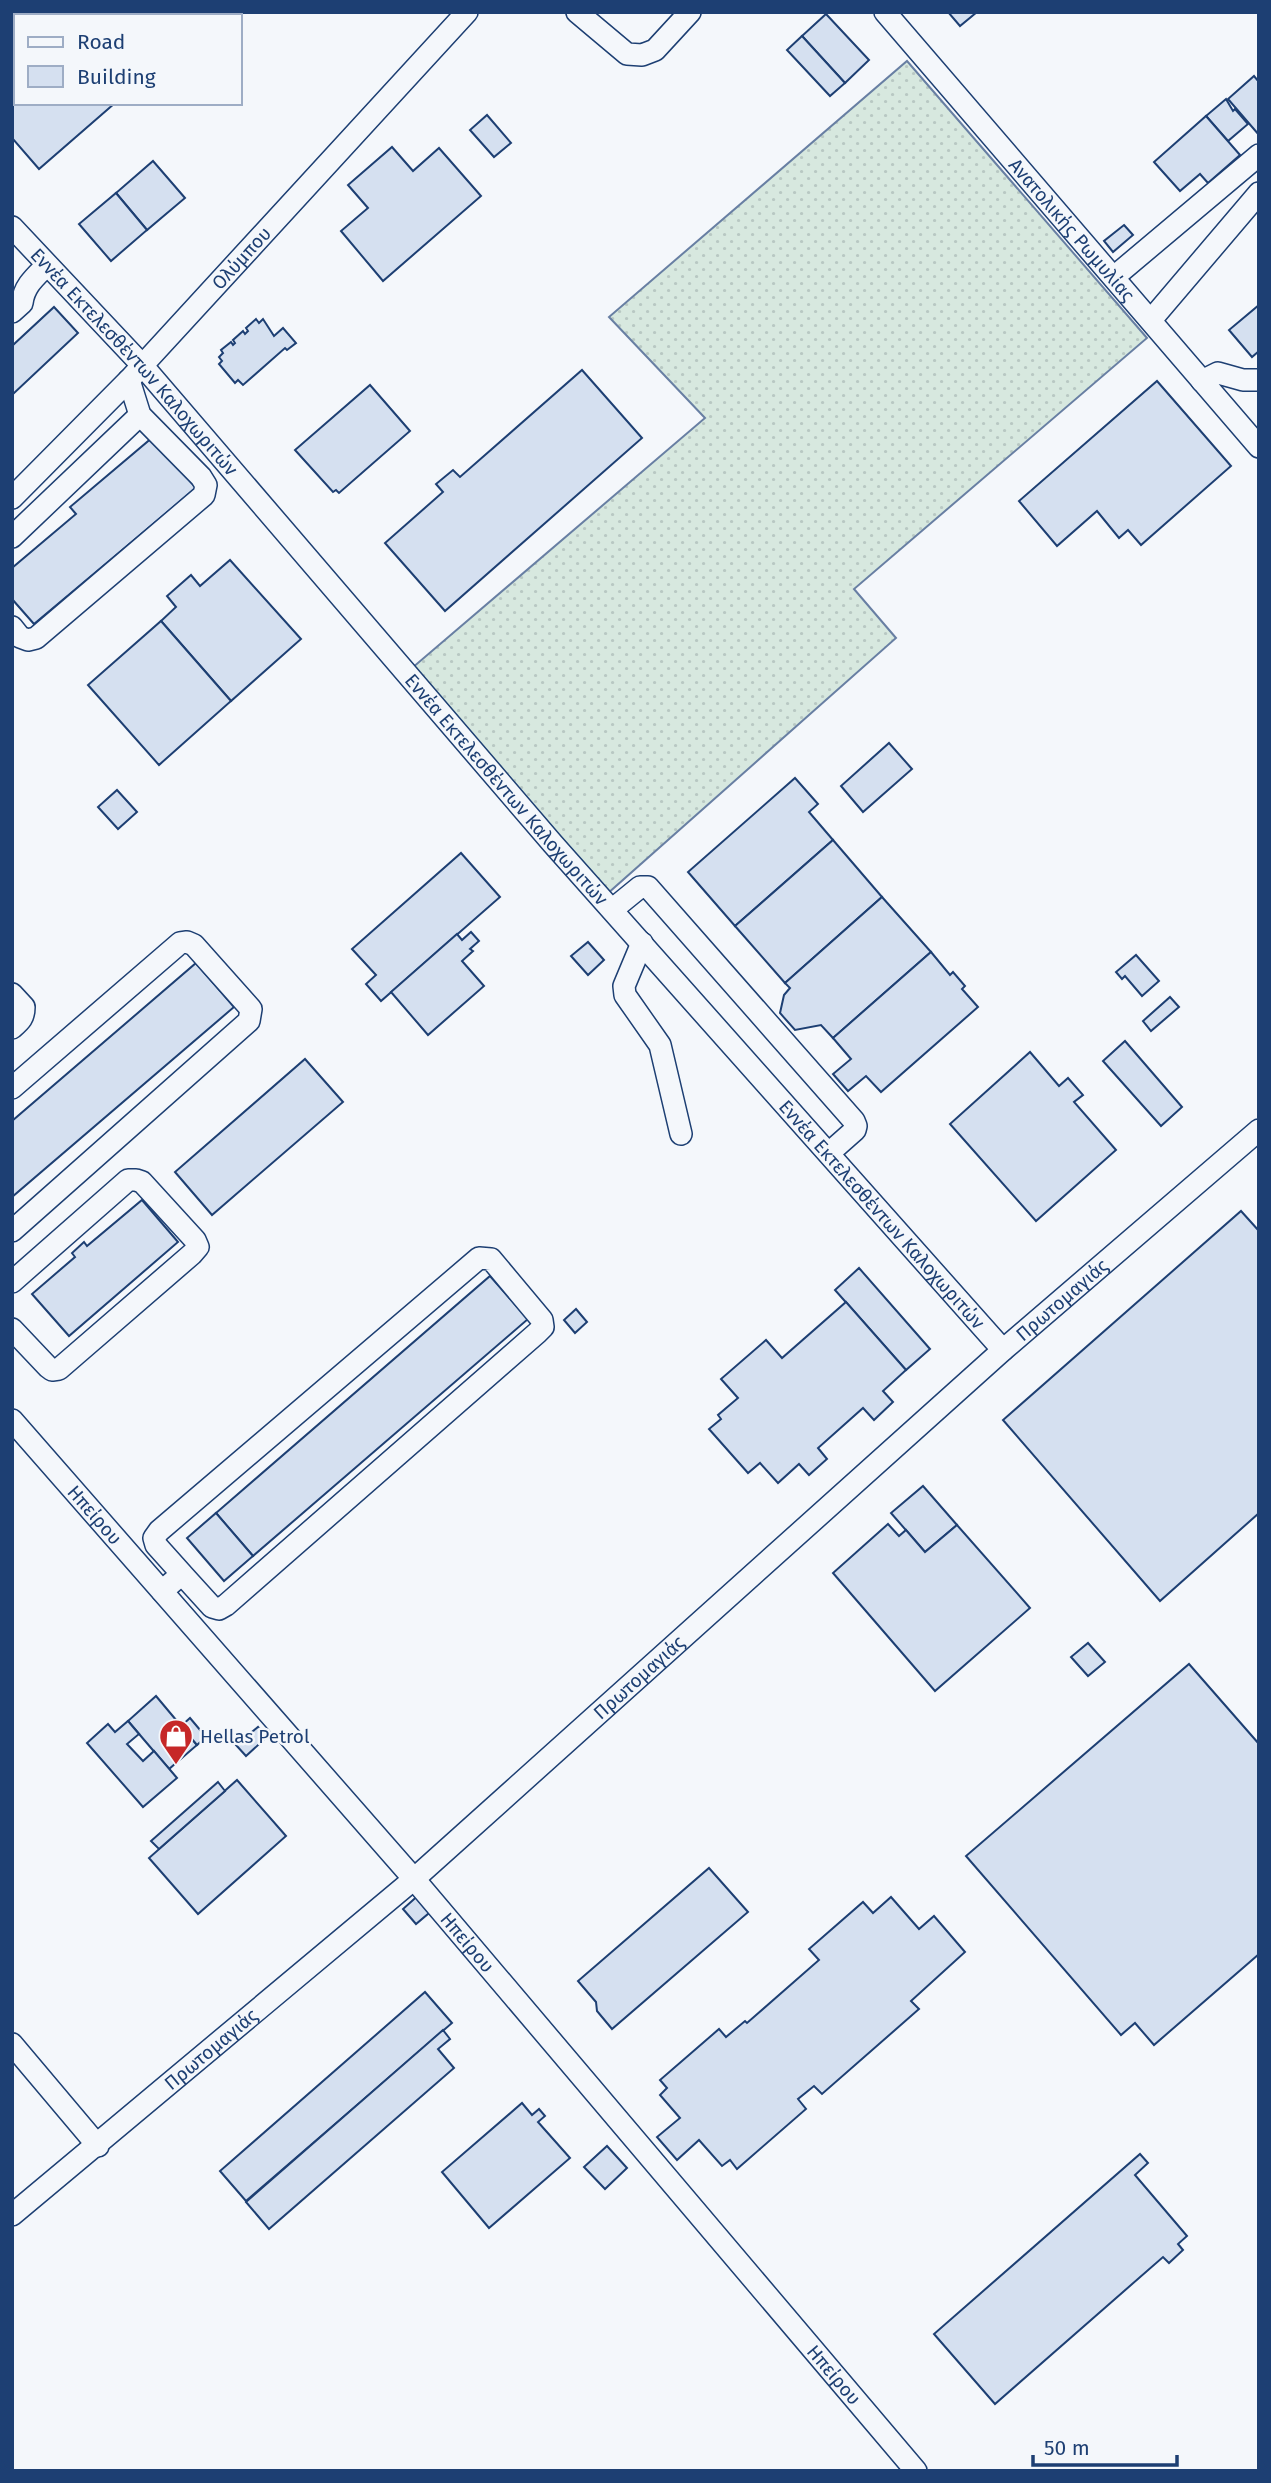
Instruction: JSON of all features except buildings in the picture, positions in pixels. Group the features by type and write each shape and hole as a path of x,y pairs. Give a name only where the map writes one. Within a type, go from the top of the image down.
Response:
{"street":[{"path":"577,12 627,54 642,55 656,50 690,12"},
{"name":"Ανατολικής Ρωμυλίας","path":"885,12 1259,447"},
{"name":"Ολύμπου","path":"12,498 135,372 463,14"},
{"path":"1114,277 1259,155"},
{"path":"1151,320 1259,193"},
{"name":"Εννέα Εκτελεσθέντων Καλοχωριτών","path":"12,227 135,372 1003,1350"},
{"path":"12,312 22,303 18,286 47,266"},
{"path":"12,627 20,637 28,640 36,638 204,495 206,485 201,477 140,415 135,372"},
{"path":"1202,381 1218,373 1243,380 1259,380"},
{"path":"12,537 140,415"},
{"path":"613,909 640,887 648,887 854,1121 855,1130 829,1153"},
{"path":"12,1088 180,943 194,945 251,1009 249,1021 12,1231"},
{"path":"642,943 624,986 625,995 660,1045 681,1134"},
{"path":"12,994 24,1007 24,1013 22,1019 12,1028"},
{"name":"Πρωτομαγιάς","path":"12,2215 414,1879 1003,1350 1259,1130"},
{"path":"12,1282 128,1180 142,1182 195,1240 198,1247 59,1369 52,1370 15,1337"},
{"path":"479,1258 491,1259 542,1320 543,1327 226,1605 219,1609 212,1608 182,1574 156,1545 155,1538 159,1531 479,1258"},
{"name":"Ηπείρου","path":"12,1420 414,1879 916,2471"},
{"path":"162,1591 182,1574"},
{"path":"12,2044 97,2146"}],"shaded area":[{"path":"907,61 1147,338 854,589 896,638 607,894 412,668 705,418 609,317"}],"place":[{"name":"Hellas Petrol","path":"176,1766"}]}
